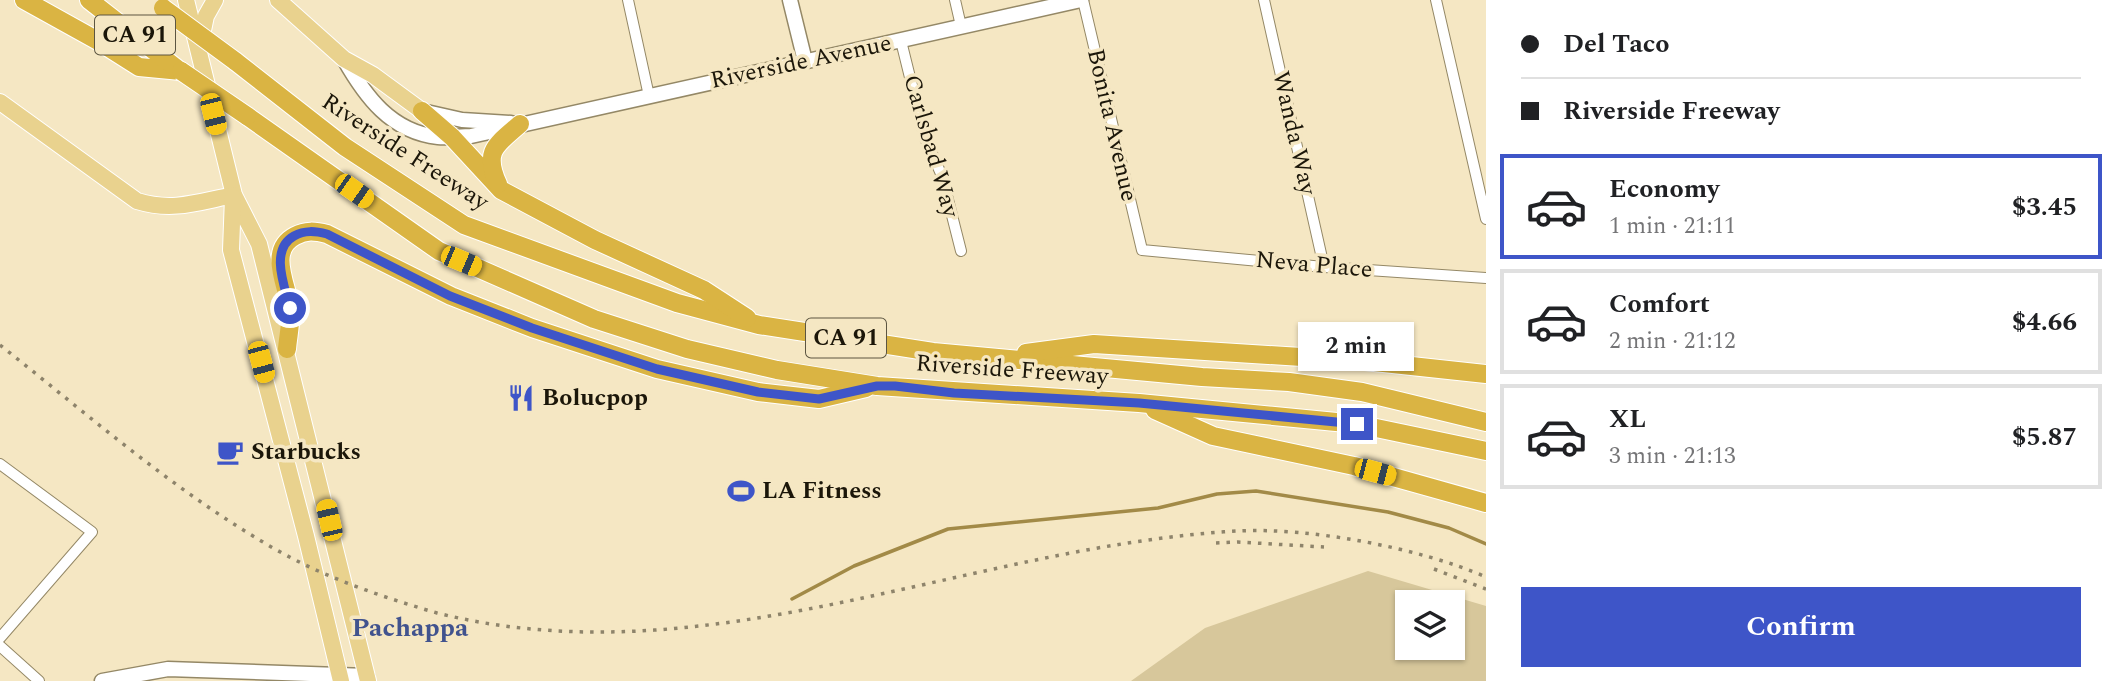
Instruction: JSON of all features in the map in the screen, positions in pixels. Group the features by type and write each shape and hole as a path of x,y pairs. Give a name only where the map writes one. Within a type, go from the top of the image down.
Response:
{"highway":[{"path":"24,0 139,67 181,71"},
{"name":"Riverside Freeway","path":"89,0 181,71 439,251 594,320 700,352 777,370 877,386 1139,403 1357,424 1486,451"},
{"name":"Riverside Freeway","path":"158,4 345,147 464,225 665,299 759,325 933,352 1301,384 1362,392 1486,422"},
{"path":"422,111 452,136 501,190 595,240 704,290 759,325"},
{"path":"501,190 491,167 493,153 501,141 520,124"},
{"path":"287,349 290,308 280,252 292,237 314,231 327,234 450,296 532,328 657,369 758,392 819,399 877,386"},
{"path":"991,358 1094,344 1365,361 1486,374"},
{"path":"1139,403 1213,436 1354,466 1486,503"}],"main road":[{"path":"102,681 168,669 368,678 259,244 234,195 186,0"},
{"path":"199,51 206,16 215,0"},
{"name":"Riverside Avenue","path":"278,0 344,58 373,75 422,111 463,120 520,124"},
{"path":"790,0 805,61"},
{"name":"Riverside Avenue","path":"344,58 358,83 379,110 395,123 439,138 496,132 520,124 1082,0"},
{"path":"0,102 137,201 172,208 234,195"},
{"path":"234,195 231,250 340,678"}],"street":[{"path":"628,0 649,96"},
{"path":"955,0 961,26"},
{"name":"Bonita Avenue","path":"1082,0 1142,250"},
{"name":"Wanda Way","path":"1264,0 1324,267"},
{"path":"1436,0 1486,219"},
{"name":"Carlsbad Way","path":"901,41 925,138 942,176 961,251"},
{"name":"Neva Place","path":"1142,250 1324,267 1486,278"},
{"path":"0,464 92,532 0,638"},
{"path":"0,646 39,681"}],"shaded area":[{"path":"1368,571 1432,590 1395,590 1395,660 1465,660 1465,600 1486,606 1486,681 1131,681 1205,628"}],"waterway":[{"path":"792,599 854,566 948,529 1158,508 1217,494 1256,491 1388,512 1449,528 1486,544"}],"railway":[{"path":"0,345 198,500 288,556 393,600 437,613 538,630 639,631 739,621 838,603 1037,560 1137,542 1237,531 1297,532 1364,542 1429,557 1486,577"},
{"path":"1216,543 1324,547"},
{"path":"1434,569 1486,589"}],"place":[{"name":"Bolucpop","path":"521,398"},
{"name":"Starbucks","path":"230,452"},
{"name":"LA Fitness","path":"741,491"}],"district":[{"name":"Pachappa","path":"410,628"}],"route":[{"path":"290,308 280,252 292,237 314,231 327,234 450,296 532,328 657,369 758,392 819,399 877,386 895,386 954,393 1139,403 1357,424"}]}
